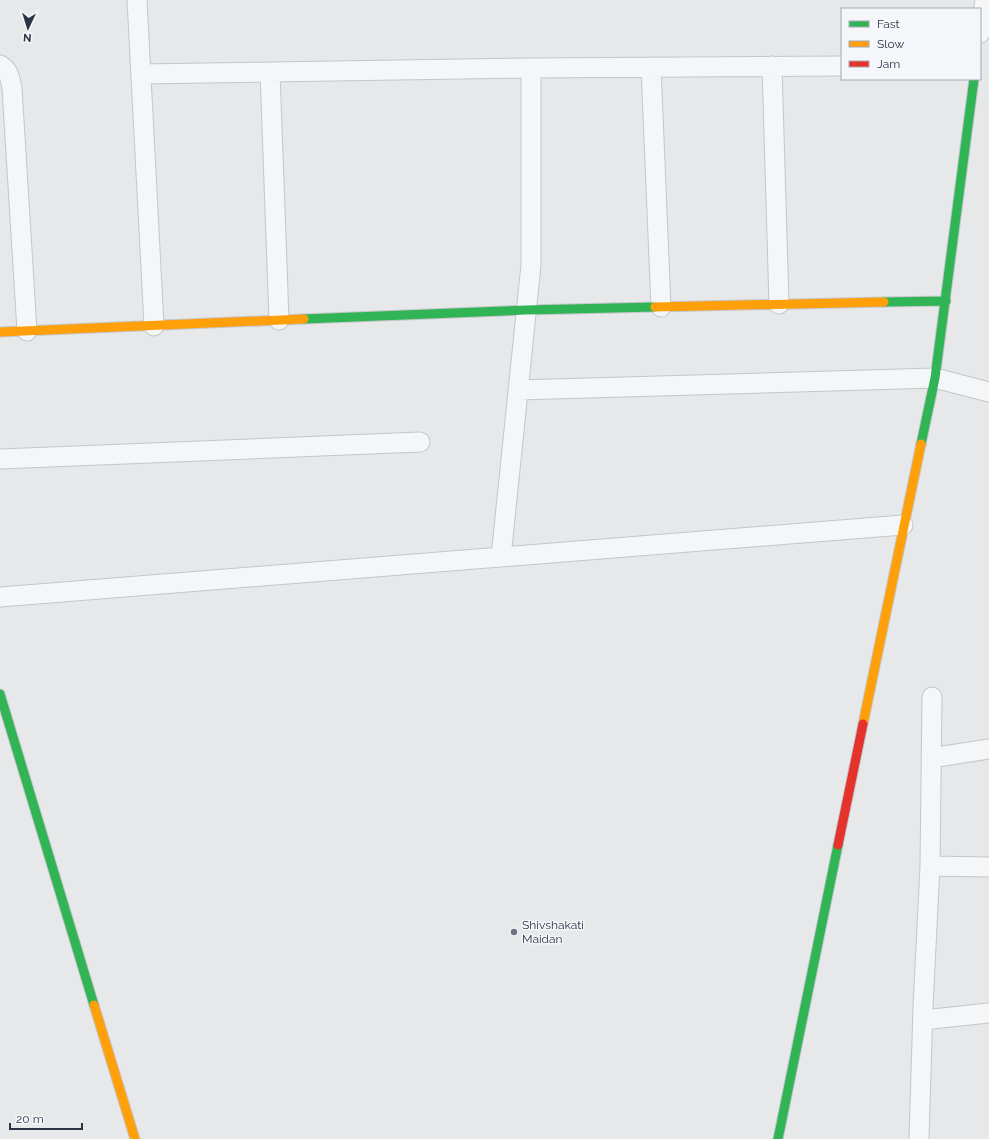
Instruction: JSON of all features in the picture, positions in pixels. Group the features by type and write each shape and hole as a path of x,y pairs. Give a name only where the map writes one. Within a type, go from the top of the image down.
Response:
{"street":[{"path":"137,0 154,326"},
{"path":"981,26 985,0"},
{"path":"0,65 10,76 7,132 26,331"},
{"path":"772,66 779,304"},
{"path":"141,74 531,68 841,66"},
{"path":"651,67 662,307"},
{"path":"501,557 531,265 531,68"},
{"path":"270,72 279,320"},
{"path":"778,1139 934,378 946,300 974,80"},
{"path":"0,332 526,310 946,300"},
{"path":"518,390 934,378 989,392"},
{"path":"0,459 420,442"},
{"path":"0,597 903,525"},
{"path":"0,694 135,1139"},
{"path":"919,1139 930,866 932,697"},
{"path":"931,758 989,749"},
{"path":"930,866 989,867"},
{"path":"923,1020 989,1013"}],"traffic: fast":[{"path":"921,444 935,378 974,80"},
{"path":"884,302 946,301"},
{"path":"304,319 526,310 655,307"},
{"path":"0,694 94,1005"},
{"path":"778,1139 838,845"}],"traffic: slow":[{"path":"655,307 884,302"},
{"path":"0,332 304,319"},
{"path":"863,724 921,444"},
{"path":"94,1005 135,1139"}],"traffic: jam":[{"path":"838,845 863,724"}],"place":[{"name":"Shivshakati Maidan","path":"514,932"}]}
